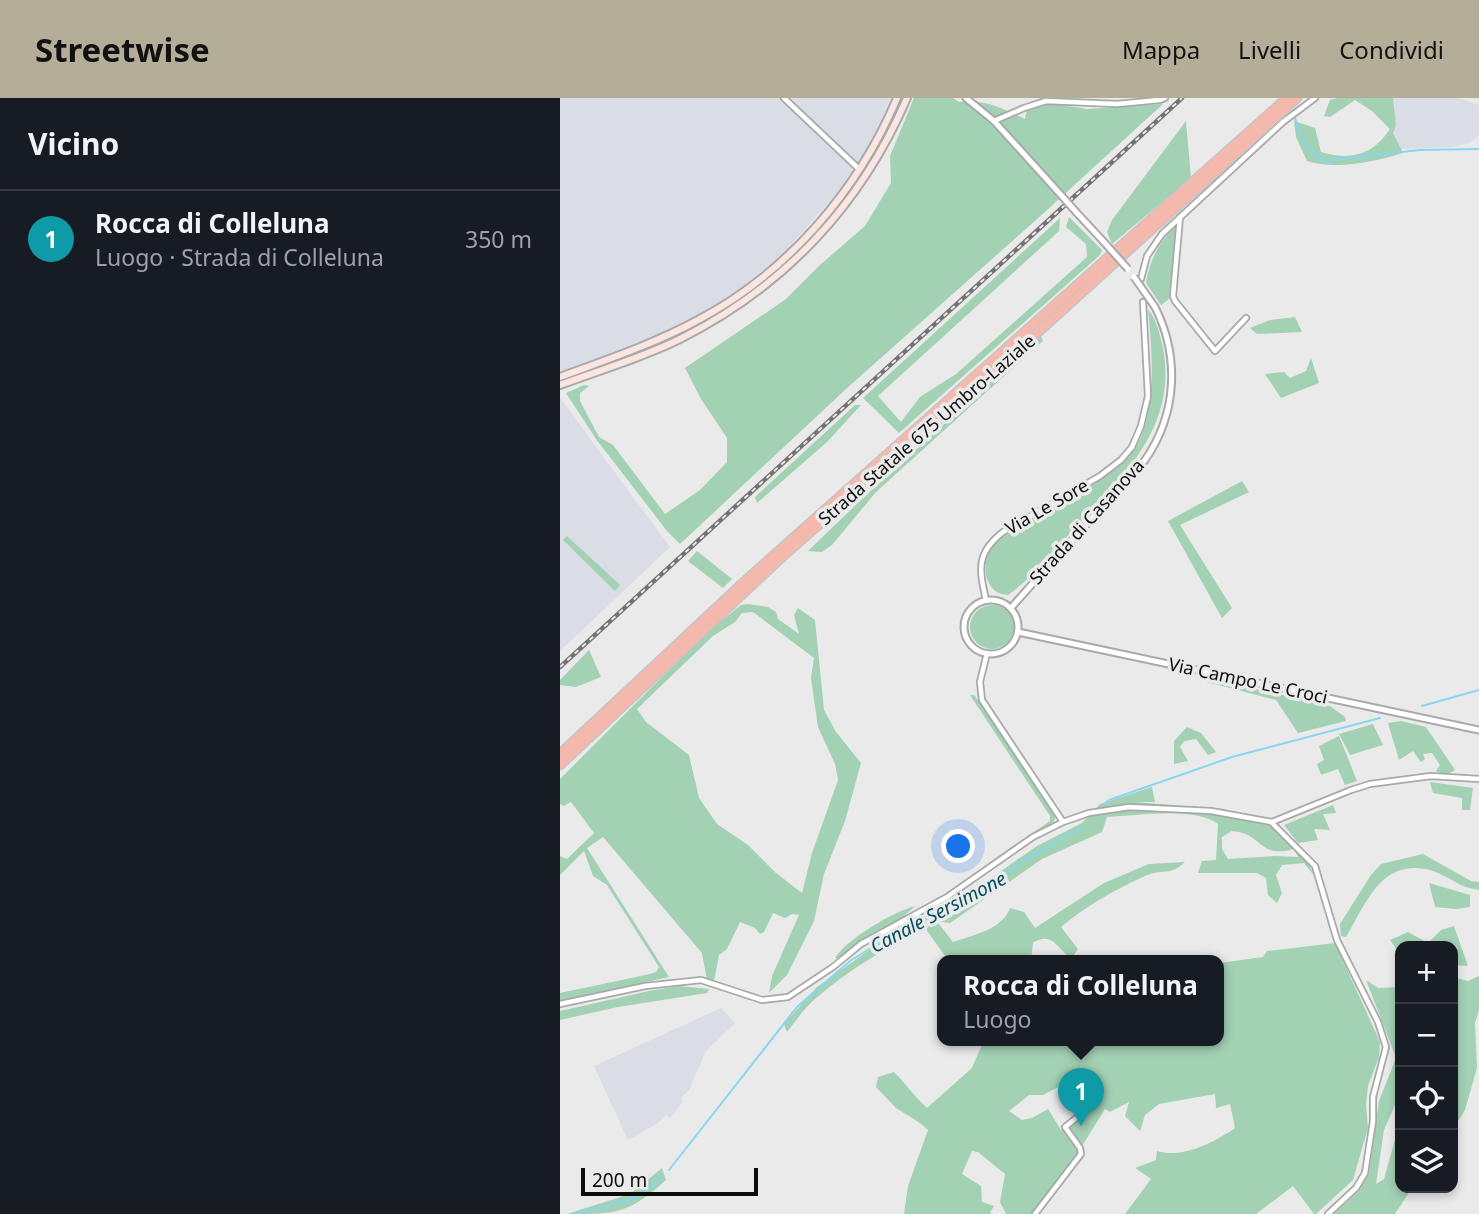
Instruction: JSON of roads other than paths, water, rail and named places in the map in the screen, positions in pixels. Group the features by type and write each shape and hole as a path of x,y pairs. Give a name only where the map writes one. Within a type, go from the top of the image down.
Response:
{"highway":[{"name":"Strada Statale 675 Umbro-Laziale","path":"560,754 744,582 1287,98"},
{"name":"Strada Statale 675 Umbro-Laziale","path":"560,765 783,556 1297,98"}],"main road":[{"path":"560,377 638,348 698,320 756,283 791,253 817,225 875,145 897,98"},
{"path":"560,385 647,353 689,334 728,312 798,259 867,173 907,98"}],"street":[{"path":"784,98 859,169"},
{"path":"966,98 994,121 1046,101 1117,104 1165,98"},
{"path":"1138,278 1153,245 1180,216 1283,122 1315,98"},
{"name":"Strada di Casanova","path":"994,121 1138,278 1155,307 1168,341 1173,378 1168,408 1158,438 1132,475 1011,608"},
{"path":"1180,216 1173,296 1175,301 1216,351 1246,318"},
{"name":"Via Le Sore","path":"986,600 980,569 985,551 991,542 1111,468 1127,453 1137,438 1148,396 1143,302"},
{"path":"986,600 999,601 1011,608 1017,619 1018,632 1007,649 987,653 971,644 964,627 970,610 986,600"},
{"name":"Via Campo Le Croci","path":"1018,632 1479,730"},
{"path":"987,653 980,682 982,700 1063,822"},
{"path":"560,1004 645,986 701,980 762,1000 788,997 833,967 861,944 947,897 1033,838 1063,822 1108,808 1211,811 1272,822 1370,784 1431,776 1479,779"},
{"path":"1272,822 1315,866 1337,940 1378,1022 1386,1047 1373,1097 1373,1121 1365,1173 1356,1188 1328,1214"},
{"path":"1035,1214 1081,1154 1080,1148 1065,1127 1085,1111 1089,1104 1087,1094"}],"waterway":[{"path":"1295,118 1310,149 1326,161 1419,150 1479,149"},
{"name":"Canale Sersimone","path":"1422,706 1479,690"},
{"name":"Canale Sersimone","path":"1104,804 1232,757 1380,718"},
{"name":"Canale Sersimone","path":"669,1170 797,1007 850,961 914,921 972,898 1026,859 1083,827"},
{"name":"Canale Sersimone","path":"577,1214 630,1200 642,1194 662,1177"}],"railway":[{"path":"560,667 1182,98"}],"place":[{"name":"Rocca di Colleluna","path":"1081,1126"}]}
